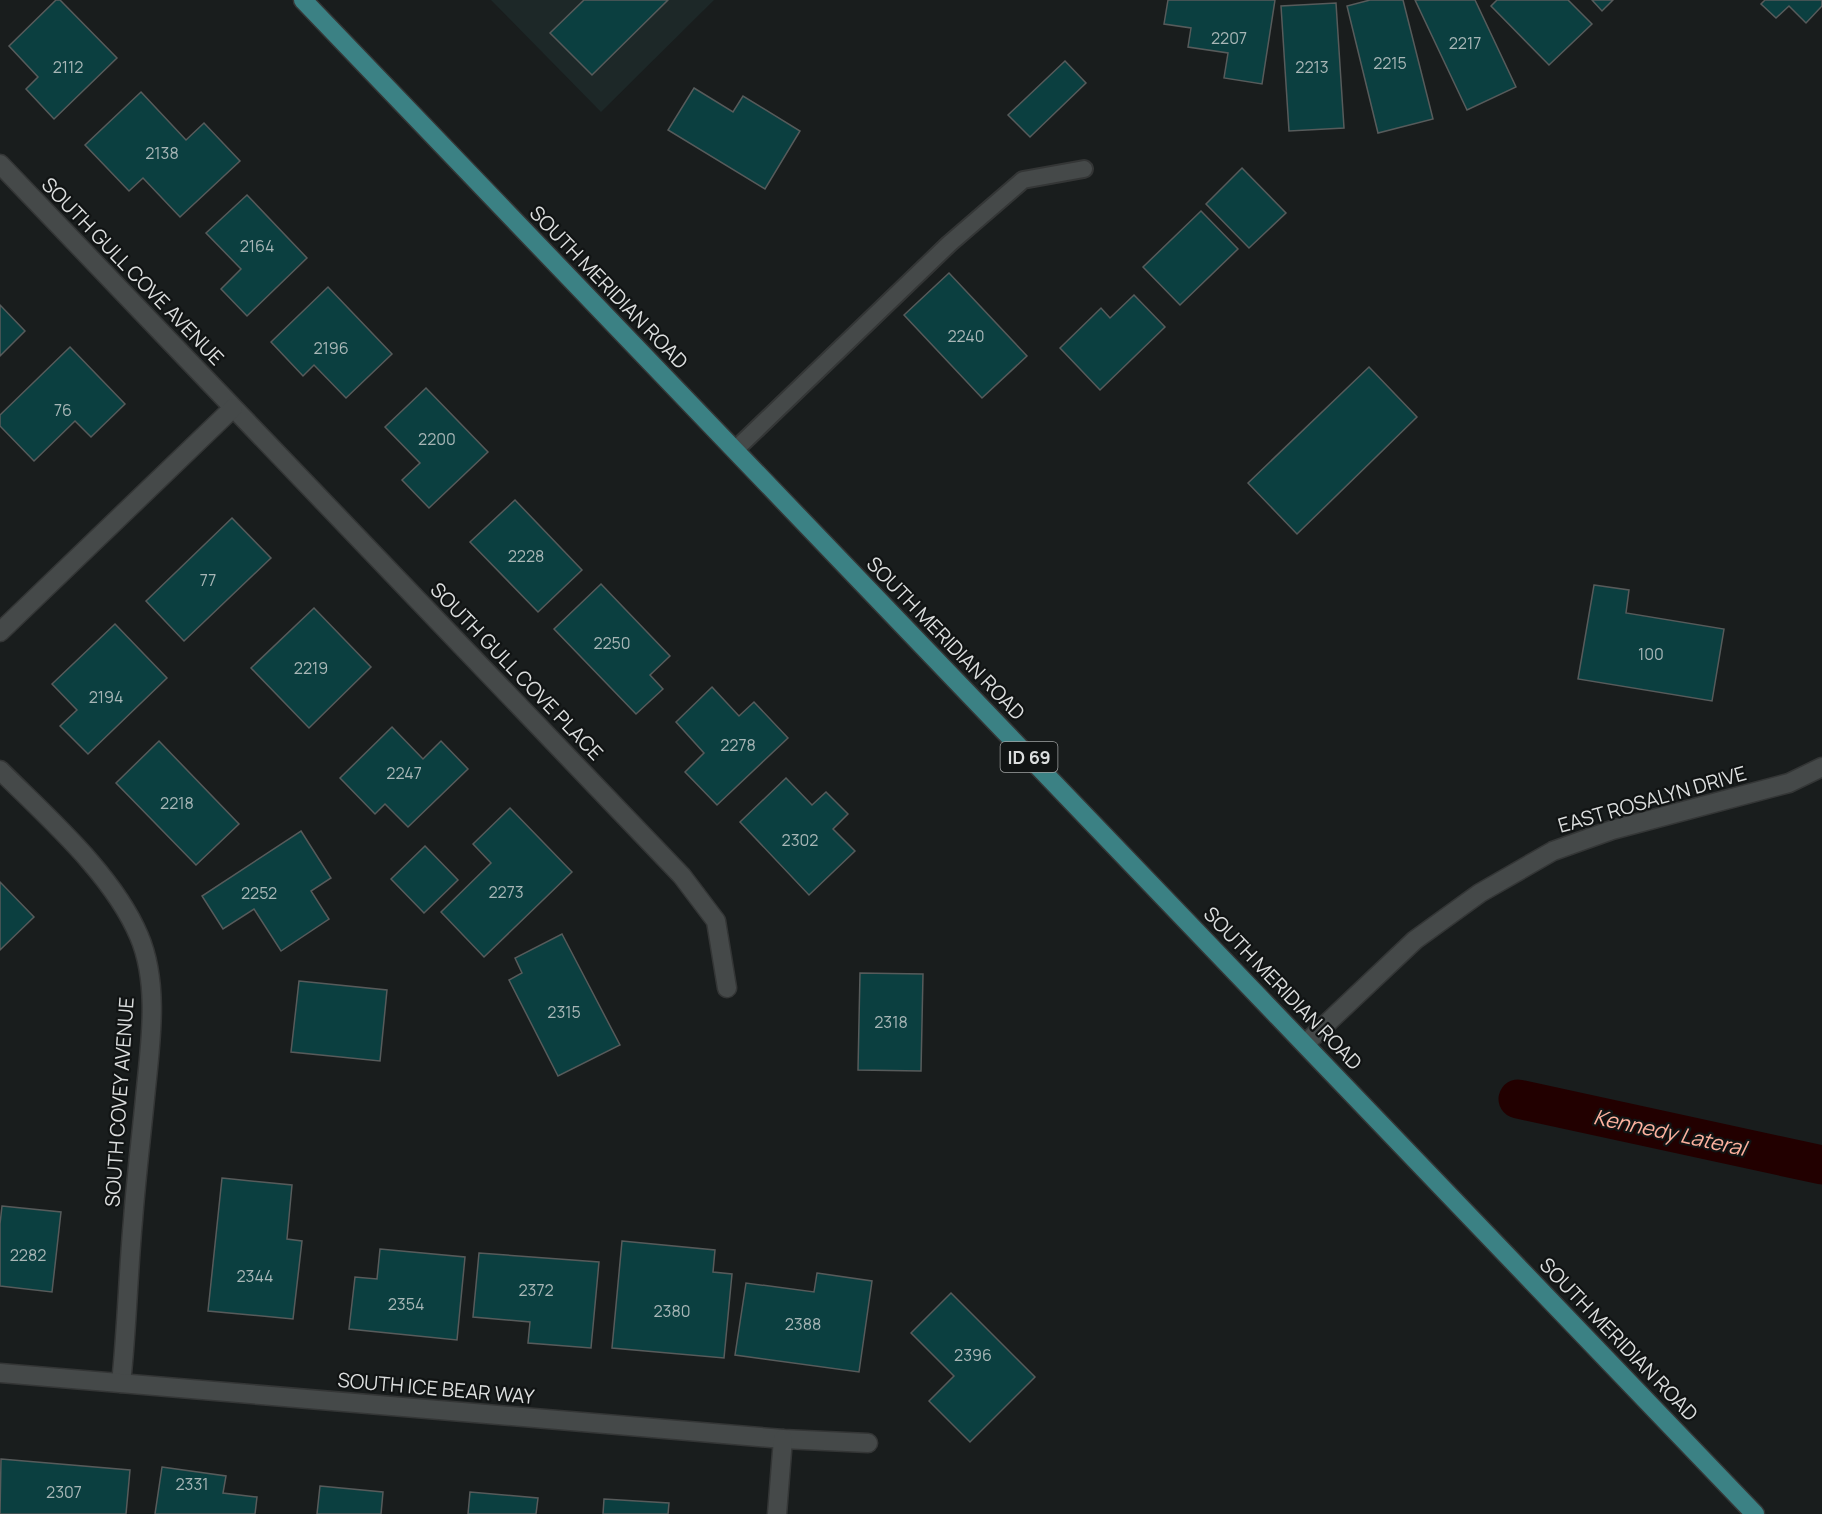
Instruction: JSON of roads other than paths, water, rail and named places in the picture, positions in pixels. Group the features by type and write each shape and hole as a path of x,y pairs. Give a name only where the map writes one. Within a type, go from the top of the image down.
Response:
{"main road":[{"name":"SOUTH MERIDIAN ROAD","path":"303,0 1755,1514"}],"street":[{"name":"SOUTH GULL COVE AVENUE","path":"0,164 233,408"},
{"path":"0,632 233,408"},
{"name":"SOUTH GULL COVE PLACE","path":"233,408 682,876 716,921 727,988"},
{"name":"EAST ROSALYN DRIVE","path":"1305,1044 1415,940 1480,893 1553,851 1612,830 1789,783 1822,767"},
{"name":"SOUTH COVEY AVENUE","path":"0,770 78,850 118,898 140,937 150,979 151,1024 148,1066 132,1221 121,1383"},
{"name":"SOUTH ICE BEAR WAY","path":"0,1373 783,1439 868,1443"},
{"path":"777,1514 783,1439"}],"lane":[{"path":"735,450 949,244 1023,180 1084,170"}],"waterway":[{"name":"Kennedy Lateral","path":"1518,1099 1822,1165"}]}
